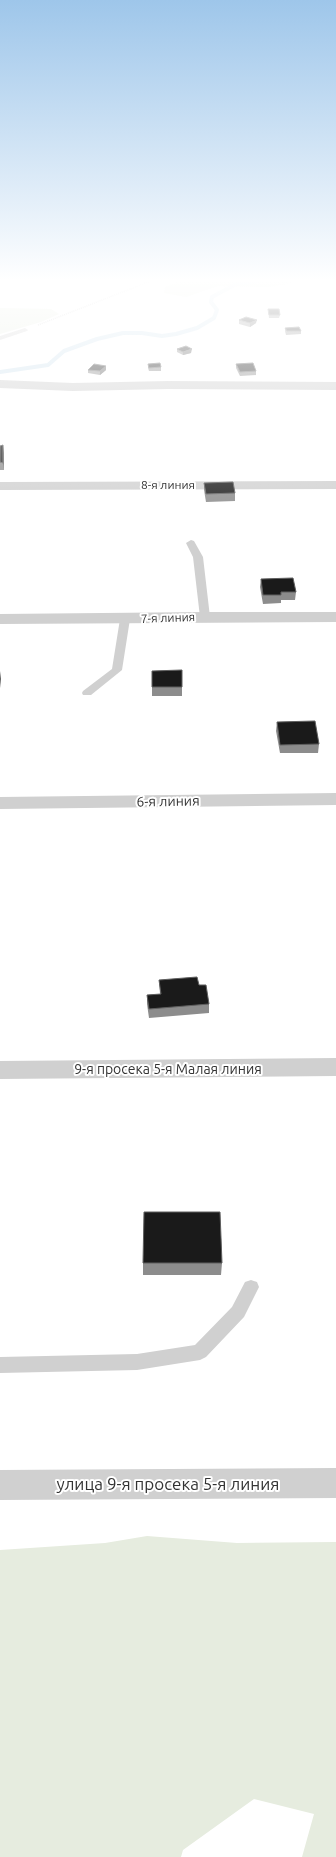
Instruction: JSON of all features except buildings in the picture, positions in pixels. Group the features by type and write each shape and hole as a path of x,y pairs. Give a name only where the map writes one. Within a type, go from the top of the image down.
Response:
{"street":[{"path":"0,384 74,387 168,385 336,386"},
{"name":"8-я линия","path":"0,486 336,485"},
{"name":"7-я линия","path":"0,619 125,619 205,616 336,617"},
{"name":"6-я линия","path":"0,802 336,799"},
{"name":"9-я просека 5-я Малая линия","path":"0,1070 336,1067"},
{"name":"улица 9-я просека 5-я линия","path":"0,1485 336,1483"}],"lane":[{"path":"191,543 198,557 205,616"},
{"path":"87,693 117,670 125,619"},
{"path":"0,1365 138,1362 200,1352 238,1312 251,1287"}],"shaded area":[{"path":"147,1536 237,1543 336,1542 336,1857 302,1857 314,1814 254,1799 183,1850 181,1857 0,1857 0,1550 105,1543"}],"waterway":[{"path":"0,372 43,366"}]}
